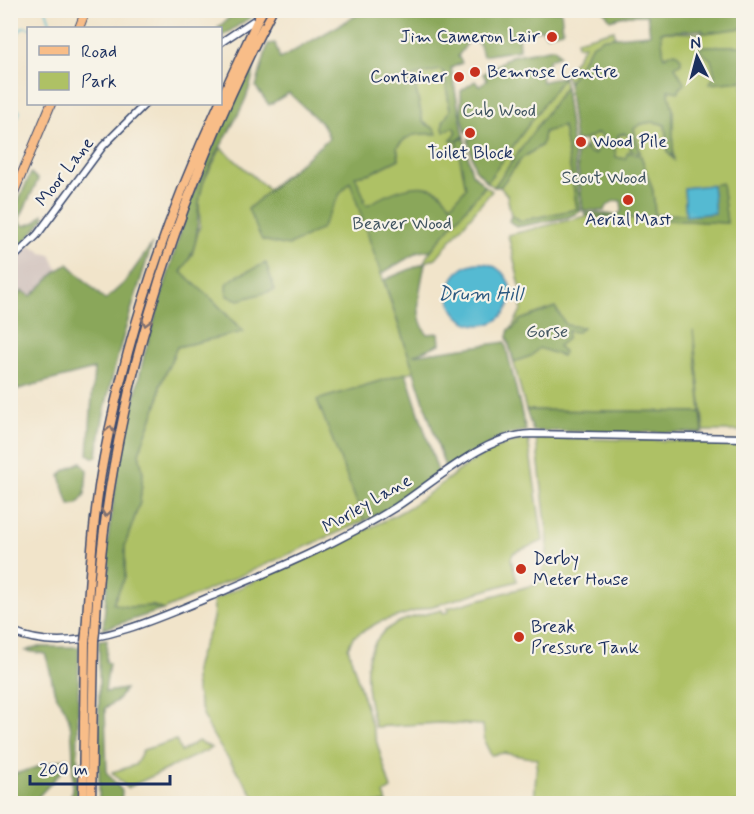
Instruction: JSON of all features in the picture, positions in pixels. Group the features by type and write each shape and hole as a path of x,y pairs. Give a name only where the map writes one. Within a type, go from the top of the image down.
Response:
{"highway":[{"path":"222,98 258,21 268,12"},
{"path":"91,804 90,637 115,456 156,286 214,132 268,12"},
{"path":"83,804 95,515 115,406 155,261 219,105"}],"main road":[{"path":"79,27 86,10"},
{"path":"10,202 51,105"}],"street":[{"path":"222,42 268,12"},
{"name":"Moor Lane","path":"10,261 37,235 103,146 144,105"},
{"name":"Morley Lane","path":"10,631 33,638 59,641 143,625 304,556 395,507 466,460 510,437 531,434 744,438"}],"shaded area":[{"path":"31,245 42,253 51,255 58,270 39,291 11,309 10,264"}],"green space":[{"path":"236,11 254,11 251,17 222,36 222,27 219,27"},
{"name":"Beaver Wood","path":"364,11 561,11 563,31 546,35 542,29 518,34 519,50 483,56 480,45 471,38 458,56 462,63 451,68 464,136 453,142 451,140 457,132 453,127 444,132 443,128 443,122 450,110 444,73 440,70 413,76 423,122 435,129 437,134 410,136 397,147 399,159 371,173 355,176 365,199 363,201 367,205 402,189 420,187 438,191 451,205 466,188 457,144 458,140 464,138 472,173 485,186 431,250 418,252 381,274 350,182 340,194 321,229 288,246 262,240 248,209 329,138 324,126 289,93 269,105 256,87 268,44 275,43 280,59"},
{"name":"Scout Wood","path":"604,11 743,11 743,28 705,33 702,30 661,32 664,57 675,52 681,58 681,63 675,67 685,84 680,87 679,92 668,90 673,109 673,157 668,153 665,125 657,123 645,123 634,129 640,153 630,150 632,139 624,133 618,135 617,146 599,144 603,136 598,133 584,140 575,141 568,83 592,45 604,38 650,34 647,15 628,15 610,20"},
{"path":"743,27 743,431 704,431 693,330 701,412 526,410 507,337 521,310 522,294 508,235 586,216 727,223 722,184 684,188 686,216 655,215 653,191 641,156 625,159 588,152 584,140 598,133 603,136 600,144 617,146 618,135 629,134 640,153 634,129 645,123 657,123 665,125 668,153 674,160 661,32 705,33"},
{"path":"614,30 615,36 592,45 568,83 566,74 585,45 577,46 577,40"},
{"path":"704,46 743,46 743,81 709,84 715,75 711,60 698,49"},
{"name":"Cub Wood","path":"554,48 560,55 550,59 541,75 542,82 564,76 487,182 475,169 468,139 474,137 473,131 466,132 461,113 461,91 475,81 479,86 487,80 483,74 511,56"},
{"path":"254,56 253,73 243,105 203,184 198,208 196,238 189,260 181,272 213,300 243,332 177,347 160,386 159,399 139,453 143,473 140,502 125,545 125,577 113,603 127,607 150,606 163,610 103,629 109,564 106,552 117,476 144,356 188,206 230,106"},
{"path":"440,70 444,73 450,111 448,129 453,127 457,132 451,140 464,136 458,140 466,188 481,192 485,186 492,191 436,258 424,263 458,215 440,192 359,208 414,371 318,400 364,521 163,610 152,605 130,610 113,604 125,577 125,545 140,502 143,473 139,453 159,399 160,386 177,347 243,331 213,300 181,273 192,255 200,225 199,202 203,183 221,148 268,189 335,135 355,176 371,173 399,159 397,147 408,136 425,132 413,76"},
{"path":"564,76 565,87 494,187 487,182"},
{"path":"565,87 581,211 569,217 517,227 509,221 511,215 521,221 577,209 563,126 544,132 542,145 522,158 500,187 494,187"},
{"path":"563,126 577,209 520,221 511,215 507,195 500,187 522,158 542,145 544,132"},
{"name":"Scout Wood","path":"584,147 588,152 595,154 600,147 615,148 616,157 625,159 628,152 641,156 653,191 655,215 714,213 712,185 722,183 727,223 586,216 584,212 618,215 622,210 621,201 615,201 604,211 583,210 576,153 581,152"},
{"path":"31,173 38,180 19,220 24,226 36,222 43,214 45,217 11,255 11,217"},
{"path":"152,244 120,349 106,403 97,456 94,458 88,454 94,369 11,391 9,338 12,310 22,291 31,296 58,270 68,264 105,300 125,282"},
{"path":"266,263 275,290 239,300 227,296 226,284 237,276"},
{"path":"425,263 419,300 420,317 427,334 439,333 440,344 413,355 505,342 526,431 502,436 446,470 384,280"},
{"name":"Gorse","path":"555,307 566,325 583,327 578,332 568,331 567,339 558,346 564,352 562,356 539,348 531,356 514,362 507,337 509,329 513,329 520,320"},
{"path":"406,373 439,475 399,503 364,521 317,400"},
{"path":"526,410 701,412 703,433 533,431"},
{"path":"536,438 743,442 743,803 534,803 537,759 504,753 491,755 485,743 483,725 439,723 375,727 369,699 367,669 369,656 375,643 384,632 408,619 442,610 443,613 449,612 448,608 537,584 546,562 548,540"},
{"path":"528,439 543,541 513,553 511,559 517,581 379,622 353,637 348,648 391,789 384,793 387,803 258,803 215,740 198,697 195,670 211,627 213,600 376,525 415,503 493,449"},
{"path":"81,462 87,470 85,494 78,504 69,505 60,476 64,471"},
{"path":"107,639 106,662 109,663 105,692 125,689 118,700 105,708 107,773 122,791 121,803 99,803 99,640"},
{"path":"35,647 79,647 77,803 70,803 73,756 69,720 65,708 55,693 45,654 26,651"},
{"path":"176,740 181,752 198,741 212,748 127,788 112,772 135,765 143,750"},
{"path":"67,758 63,770 35,800 11,803 11,775"}],"water":[{"path":"712,185 715,213 686,216 684,188"},
{"name":"Drum Hill","path":"474,263 486,263 502,272 509,282 511,294 509,306 502,316 486,325 474,325 463,320 454,311 449,300 449,288 454,277 463,268"}],"waterway":[{"path":"46,10 50,22 48,27"},
{"path":"10,43 23,27 27,27"},
{"path":"10,98 20,112 17,119 10,121"}],"place":[{"name":"Jim Cameron Lair","path":"552,37"},
{"name":"Bemrose Centre","path":"475,72"},
{"name":"Container","path":"459,77"},
{"name":"Toilet Block","path":"470,133"},
{"name":"Wood Pile","path":"581,142"},
{"name":"Aerial Mast","path":"628,200"},
{"name":"Derby Meter House","path":"521,569"},
{"name":"Break Pressure Tank","path":"519,637"}]}
